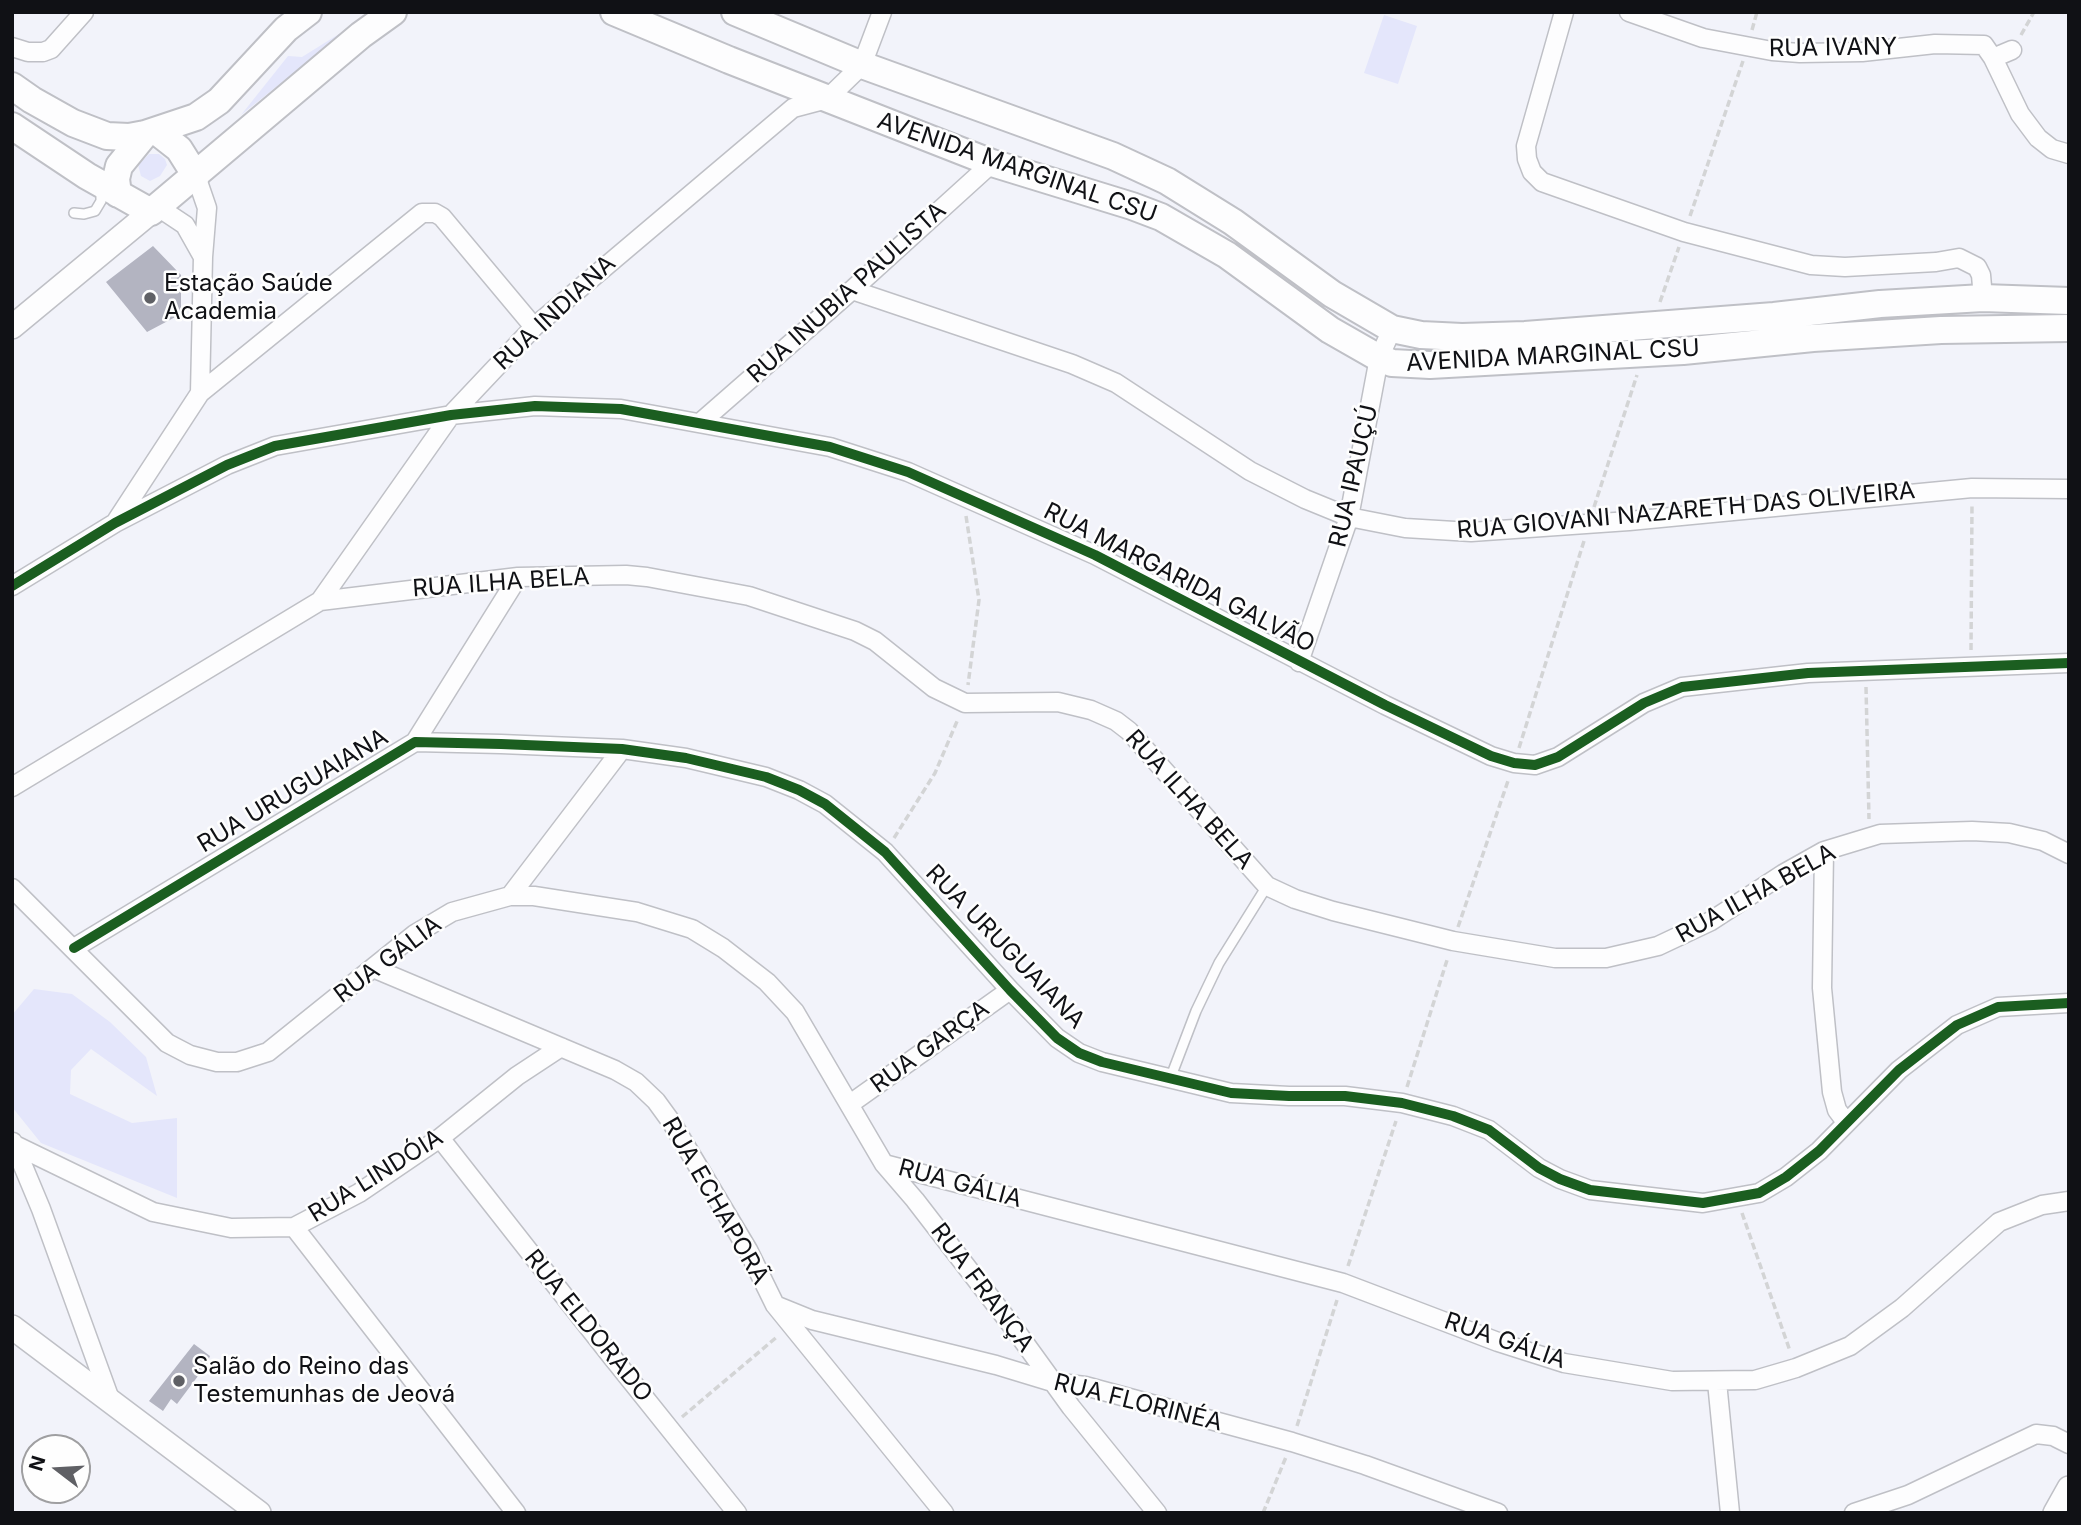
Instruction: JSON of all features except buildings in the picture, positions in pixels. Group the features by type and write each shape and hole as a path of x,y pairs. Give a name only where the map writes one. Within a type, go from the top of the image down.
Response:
{"main road":[{"path":"12,86 73,123 107,136 129,137 150,132 196,117 219,101 286,29 308,12"},
{"path":"12,126 118,194 155,209 361,35 393,12"},
{"name":"AVENIDA MARGINAL CSU","path":"614,12 844,82 1113,156 1167,181 1214,209 1332,294 1392,330 1462,337 1525,335 1774,316 1880,304 1983,298 2069,301"},
{"name":"AVENIDA MARGINAL CSU","path":"735,12 844,82 992,163 1161,217 1227,255 1330,330 1379,358 1406,365 1683,351 1813,338 1941,330 2069,328"},
{"path":"150,132 179,149 196,176"},
{"path":"118,194 116,179 119,166 150,132"}],"street":[{"path":"12,47 28,52 51,49 84,12"},
{"path":"844,82 882,12"},
{"path":"1564,12 1526,146 1532,172 1542,182 1684,232 1811,265 1845,268 1958,258 1977,267 1981,275 1983,298"},
{"name":"RUA IVANY","path":"1629,12 1703,38 1748,47 1800,53 1862,52 1936,44 1974,44 1986,47 1993,58"},
{"path":"2012,50 1993,58 2020,114 2038,138 2052,149 2069,154"},
{"name":"RUA INDIANA","path":"320,601 451,415 534,327 793,108 844,82"},
{"name":"RUA INUBIA PAULISTA","path":"701,422 992,163"},
{"path":"196,176 207,208 203,257 200,393"},
{"path":"12,327 155,209 185,225 203,257"},
{"path":"115,523 200,393 416,215 435,213 442,217 534,327"},
{"name":"RUA GIOVANI NAZARETH DAS OLIVEIRA","path":"852,290 1072,364 1116,383 1250,471 1305,499 1349,517 1405,528 1471,532 1629,521 1972,488 2069,489"},
{"name":"RUA IPAUÇÚ","path":"1298,662 1349,517 1379,358 1392,330"},
{"name":"RUA MARGARIDA GALVÃO","path":"12,586 115,523 227,465 275,446 451,415 535,406 621,409 830,447 908,472 1095,555 1298,662 1491,756 1514,763 1535,765 1558,757 1644,703 1682,687 1808,673 2069,663"},
{"path":"415,742 518,576"},
{"name":"RUA ILHA BELA","path":"12,787 320,601 518,576 648,577 749,596 855,631 875,641 934,688 965,703 1058,702 1091,710 1116,721 1129,731 1267,886 1295,899 1333,911 1453,941 1555,958 1606,958 1658,946 1690,931 1824,851 1880,834 1972,831 2009,833 2043,841 2069,854"},
{"name":"RUA URUGUAIANA","path":"74,948 415,742 622,749 686,758 766,777 825,804 885,852 1010,990 1057,1038 1079,1053 1102,1062 1230,1093 1345,1096 1402,1103 1454,1116 1489,1130 1539,1168 1590,1190 1703,1203 1759,1193 1786,1177 1819,1151 1899,1070 1957,1025 1998,1007 2069,1003"},
{"path":"510,896 622,749"},
{"path":"1824,851 1822,988 1832,1092 1837,1110 1846,1122"},
{"name":"RUA GÁLIA","path":"12,888 167,1044 190,1055 217,1062 237,1062 268,1052 415,934 452,912 510,896 534,896 637,912 692,929 723,947 767,982 795,1012 884,1164 1343,1283 1498,1342 1564,1363 1672,1381 1755,1380 1796,1368 1850,1346 1902,1308 1999,1222 2042,1205 2069,1201"},
{"name":"RUA ECHAPORÃ","path":"373,968 625,1076 636,1082 656,1101 748,1250 775,1306 944,1513"},
{"name":"RUA GARÇA","path":"850,1104 1010,990"},
{"name":"RUA LINDÓIA","path":"13,1142 153,1212 231,1228 293,1227 359,1193 440,1138 517,1076 561,1047"},
{"name":"RUA ELDORADO","path":"440,1138 737,1513"},
{"path":"13,1142 41,1209 111,1402"},
{"name":"RUA FRANÇA","path":"884,1164 1157,1513"},
{"path":"293,1227 516,1513"},
{"name":"RUA FLORINÉA","path":"775,1306 812,1320 996,1365 1052,1382 1085,1386 1292,1442 1498,1513"},
{"path":"12,1327 259,1513"},
{"path":"1717,1382 1730,1513"},
{"path":"1854,1513 1908,1495 2036,1434 2053,1436 2069,1444"},
{"path":"2055,1513 2069,1488"}],"lane":[{"path":"74,213 95,211 101,201 100,189 87,176"},
{"path":"1170,1079 1196,1011 1219,963 1267,886"}],"path":[{"path":"1653,325 1758,12"},
{"path":"2012,50 2035,12"},
{"path":"1970,667 1972,488"},
{"path":"885,852 935,773 965,703 979,600 962,496"},
{"path":"1866,671 1870,837"},
{"path":"1736,1198 1796,1368"},
{"path":"670,1428 789,1326"}],"shaded area":[{"path":"1384,15 1417,26 1398,84 1364,73"},
{"path":"355,24 241,115 288,56 302,57"},
{"path":"149,154 159,154 167,165 160,176 150,181 141,176 138,165"},
{"path":"34,989 72,994 110,1022 146,1057 157,1096 91,1049 71,1070 70,1094 132,1123 177,1118 177,1198 41,1143 12,1107 12,1015"}],"cycle path":[{"path":"12,586 115,523 227,465 275,446 451,415 535,406 621,409 830,447 908,472 1095,555 1385,705 1491,756 1514,763 1535,765 1558,757 1644,703 1682,687 1808,673 2069,663"},
{"path":"74,948 415,742 501,744 622,749 686,758 766,777 799,790 825,804 885,852 1010,990 1057,1038 1079,1053 1102,1062 1231,1093 1345,1096 1402,1103 1453,1116 1489,1130 1539,1168 1590,1190 1703,1203 1759,1193 1786,1177 1819,1151 1899,1070 1957,1025 1998,1007 2069,1003"}],"place":[{"name":"Estação Saúde Academia","path":"150,298"},
{"name":"Salão do Reino das Testemunhas de Jeová","path":"179,1381"}]}
